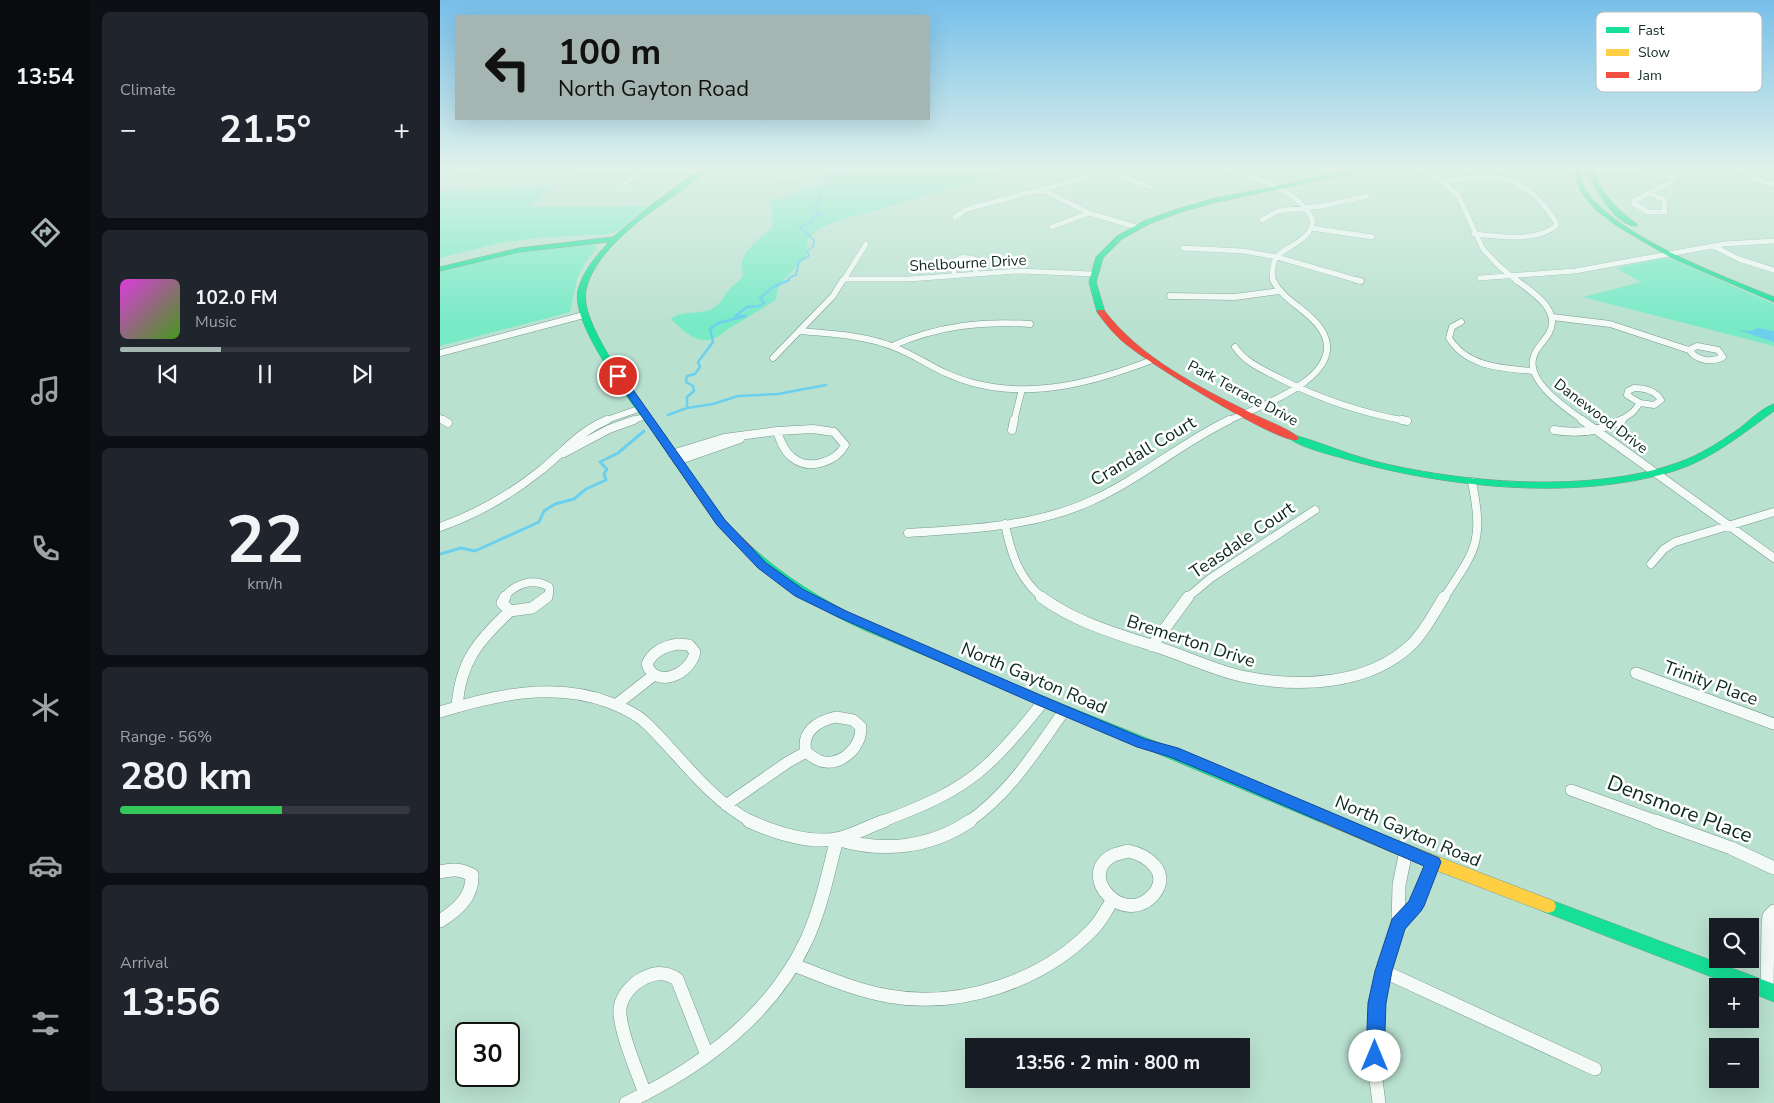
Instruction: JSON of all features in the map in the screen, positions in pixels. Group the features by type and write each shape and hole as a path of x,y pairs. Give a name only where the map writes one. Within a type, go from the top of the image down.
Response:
{"street":[{"name":"North Gayton Road","path":"639,220 615,239 592,264 584,280 582,289 584,315 592,336 721,523 762,565 790,587 825,607 1142,743 1173,752 1433,862 1771,992"},
{"path":"1052,227 1071,220"},
{"path":"1112,220 1136,227"},
{"path":"1093,274 1100,259 1111,245 1136,227 1150,220"},
{"path":"1170,296 1235,297 1280,291 1272,277 1272,265 1277,257 1311,228 1312,220"},
{"path":"1469,220 1482,249 1510,276 1542,301 1552,317 1610,324 1689,350"},
{"path":"1474,234 1536,235 1552,230 1556,226 1555,220"},
{"path":"1615,220 1631,232 1671,254 1774,300"},
{"path":"1629,220 1683,252 1774,292"},
{"path":"1311,228 1372,237"},
{"path":"440,262 491,249 542,240 604,236 615,239"},
{"path":"440,269 518,250 599,243 615,239"},
{"path":"1480,278 1575,271 1712,246 1774,241"},
{"path":"773,358 833,296 866,244"},
{"path":"1712,246 1774,270"},
{"path":"1183,248 1243,251 1277,257 1361,281"},
{"path":"954,276 954,261 963,257 974,259 976,274"},
{"name":"Shelbourne Drive","path":"844,279 892,280 1026,271 1093,274"},
{"name":"Park Terrace Drive","path":"1093,274 1093,296 1105,320 1125,341 1152,360 1283,434 1343,456 1408,472 1472,482 1531,485 1576,484 1620,479 1655,472 1706,454 1774,406"},
{"name":"Crandall Court","path":"908,533 1005,524 1052,515 1102,496 1180,446 1297,388 1319,369 1325,357 1326,343 1322,332 1313,319 1280,291"},
{"path":"440,353 584,315"},
{"name":"Danewood Drive","path":"1552,317 1551,328 1532,359 1532,371 1548,394 1774,558"},
{"path":"892,346 924,332 955,325 994,322 1030,324"},
{"path":"1462,322 1454,325 1449,338 1459,351 1486,364 1532,371"},
{"path":"800,331 861,338 892,346 938,372 956,378 988,386 1022,389 1066,386 1094,381 1152,360"},
{"path":"1235,347 1244,360 1312,396 1350,409 1407,421"},
{"path":"1012,430 1022,389"},
{"path":"1554,430 1574,433 1595,429 1625,419 1635,411 1640,403"},
{"path":"440,526 468,516 502,499 556,458 643,412"},
{"path":"440,418 448,423"},
{"path":"675,458 752,434 777,432 830,430 845,445 843,451 835,457 817,463 800,462 793,458 780,443 777,432"},
{"name":"Bremerton Drive","path":"1005,524 1008,548 1013,561 1027,583 1038,594 1068,615 1245,677 1293,683 1334,680 1358,674 1389,661 1411,645 1420,634 1473,553 1478,541 1480,528 1472,482"},
{"name":"Teasdale Court","path":"1152,646 1190,595 1211,578 1315,510"},
{"path":"1651,564 1664,549 1675,542 1774,512"},
{"path":"456,707 456,687 468,659 487,632 510,611 523,611 542,603 549,594 549,587 546,584 536,582 523,584 511,590 502,603 510,611"},
{"path":"618,704 654,675 666,677 686,670 694,661 696,652 693,648 678,644 658,650 648,664 648,668 654,675"},
{"name":"Trinity Place","path":"1636,673 1774,724"},
{"path":"440,712 498,696 554,691 579,693 601,698 633,712 726,805 750,821 775,830 816,839 836,839 906,813 935,800 964,783 1004,749 1043,702"},
{"path":"836,839 852,846 891,848 921,843 967,822 1000,796 1064,710"},
{"path":"828,718 850,718 862,730 861,742 846,757 823,761 816,760 806,752 804,741 810,730 828,718"},
{"path":"726,805 788,762 806,752"},
{"name":"Densmore Place","path":"1571,790 1731,848 1774,868"},
{"path":"626,1103 645,1094 708,1056 758,1012 794,965 805,943 816,918 836,839"},
{"path":"1128,851 1144,855 1151,860 1159,873 1159,881 1153,896 1138,904 1121,904 1112,901 1106,896 1099,881 1099,874 1106,860 1112,855 1128,851"},
{"path":"1379,1103 1375,1072 1375,1023 1383,971 1398,924 1399,885 1406,851"},
{"path":"1398,924 1416,906 1433,862"},
{"path":"440,872 453,868 464,870 472,875 473,882 465,900 450,914 440,920"},
{"path":"794,965 848,986 874,993 903,998 963,996 1011,982 1047,964 1083,939 1112,901"},
{"path":"1771,992 1768,925 1769,916 1774,911"},
{"path":"1383,971 1596,1069"},
{"path":"645,1094 620,1010 625,994 639,980 656,973 664,973 677,979 708,1056"}],"green space":[{"path":"440,220 630,220 616,232 609,234 536,238 500,243 440,258"},
{"path":"772,220 840,220 822,227 808,238 806,257 783,280 777,291 776,300 718,337 710,340 696,338 671,319 681,314 710,310 717,305 743,275 742,267 745,254 773,227"},
{"path":"589,244 597,246 595,248 597,248 586,261 577,279 570,312 440,346 440,270 514,251"},
{"path":"1664,258 1676,260 1774,304 1774,346 1583,297 1641,282 1616,268"}],"water":[{"path":"1758,328 1774,331 1774,342 1738,330 1750,331"}],"waterway":[{"path":"788,280 790,277 796,275 799,261 809,256 807,251 813,247 814,240 799,227 811,223 812,220"},
{"path":"687,408 687,397 694,391 693,386 686,382 687,376 695,374 700,367 698,362 713,342 710,329 718,323 746,316 735,316 747,307 759,306 764,303 760,298 773,287 788,280"},
{"path":"687,408 713,404 738,396 778,394 826,385"},
{"path":"668,415 687,408"},
{"path":"440,554 461,548 475,551 539,522 544,511 555,504 574,499 586,489 606,480 604,474 607,469 600,462 618,453 644,431"}],"traffic: fast":[{"path":"636,220 599,256 588,273 581,298 583,311 593,337 662,438"},
{"path":"1101,312 1093,282 1100,257 1119,238 1151,220"},
{"path":"1614,220 1644,241 1671,255 1774,300"},
{"path":"1629,220 1635,225"},
{"path":"440,269 519,250 615,239"},
{"path":"1294,438 1366,462 1440,477 1516,484 1592,482 1644,475 1683,464 1716,448 1774,407"},
{"path":"748,550 769,570 792,587 842,615 1042,701 1325,817"},
{"path":"1548,906 1774,993"}],"traffic: slow":[{"path":"1325,817 1433,862 1548,906"}],"traffic: jam":[{"path":"1101,312 1113,328 1159,365 1248,416 1294,438"},
{"path":"662,438 721,523 748,550"}],"route":[{"path":"618,376 721,523 762,565 800,593 825,607 1043,702 1155,748 1173,752 1433,862 1416,906 1398,924 1383,971 1375,1023 1375,1056"}]}
